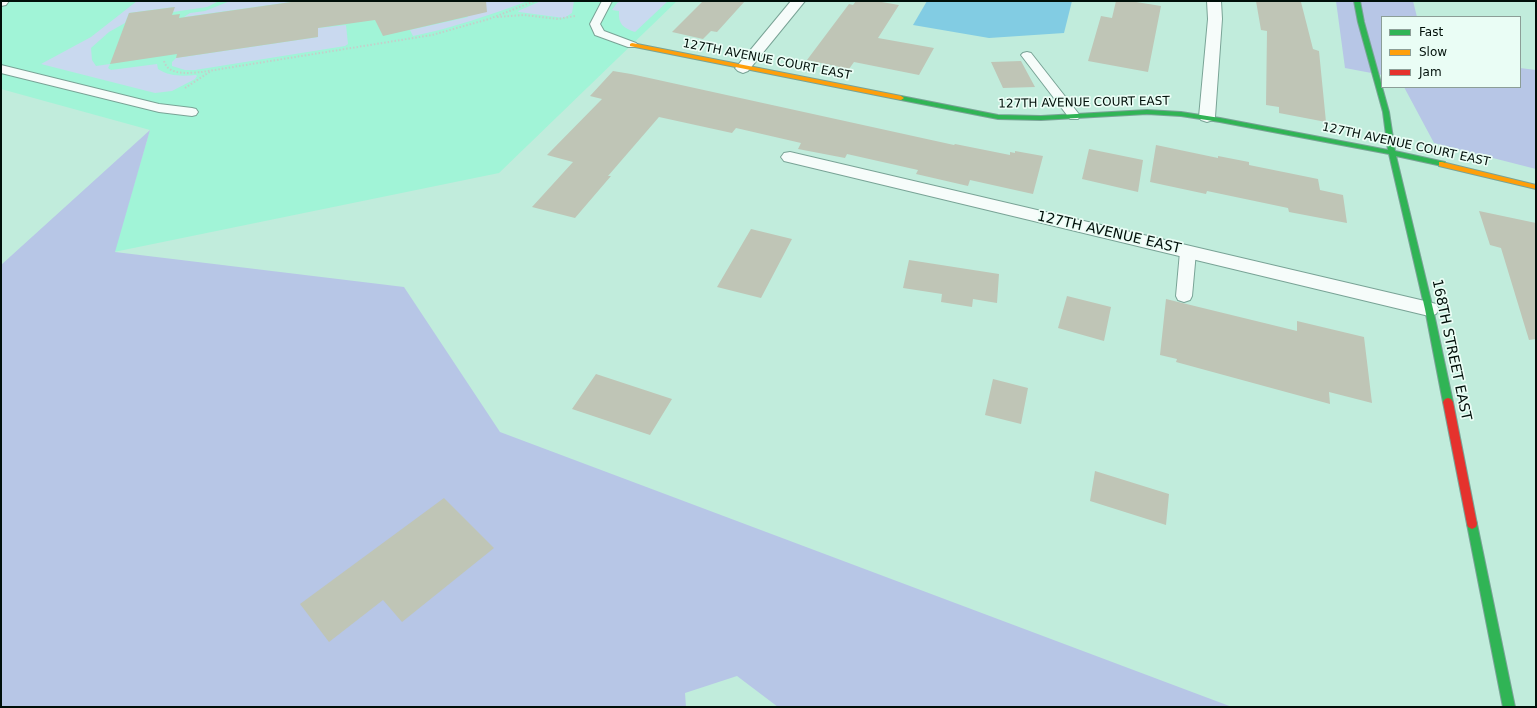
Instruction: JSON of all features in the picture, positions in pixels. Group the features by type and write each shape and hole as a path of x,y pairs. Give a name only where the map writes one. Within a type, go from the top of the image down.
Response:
{"street":[{"path":"743,68 798,1"},
{"path":"1207,117 1215,19 1214,1"},
{"name":"168TH STREET EAST","path":"1357,1 1361,22 1386,112 1392,152 1429,309 1509,707"},
{"name":"127TH AVENUE COURT EAST","path":"632,45 998,117 1015,118 1074,116 1155,111 1207,117 1392,152 1536,187"},
{"name":"127TH AVENUE EAST","path":"790,157 1429,309"}],"lane":[{"path":"607,1 595,24 599,34 632,45"},
{"path":"1027,55 1074,116"},
{"path":"1,68 160,108 192,112"},
{"path":"1184,296 1188,252"}],"path":[{"path":"164,61 165,65 174,71 182,73 202,72 432,35 489,19 535,1"},
{"path":"489,19 514,15 528,15 563,20 577,14"}],"shaded area":[{"path":"2,1 677,1 499,173 114,252 150,130 1,89"},
{"path":"137,1 219,1 207,7 173,12 174,7 129,13 125,23 109,32 91,48 92,60 96,66 110,64 108,68 111,70 157,64 158,69 163,72 181,76 196,75 197,76 195,79 172,91 155,93 41,64 91,37"},
{"path":"230,1 298,1 184,17 190,13 205,11"},
{"path":"487,1 528,1 471,21 428,33 413,36 410,30 468,17 463,9"},
{"path":"541,1 574,1 572,13 564,18 518,11"},
{"path":"621,1 668,1 635,32 622,25 619,19 619,11 612,10 617,3"},
{"path":"927,1 1072,1 1064,33 989,38 913,25"},
{"path":"1336,1 1413,1 1417,16 1381,16 1381,75 1345,68"},
{"path":"346,25 348,44 345,46 195,70 185,70 172,66 172,62 176,58 318,37 318,28"},
{"path":"1521,68 1536,70 1536,169 1434,143 1405,88 1521,88"},
{"path":"150,130 115,252 404,287 500,432 1232,707 778,707 737,676 685,693 686,707 1,707 1,265"}],"building":[{"path":"298,1 486,1 487,12 383,36 375,20 318,28 318,37 176,58 177,54 110,64 129,13 175,7 172,15 180,14 179,18"},
{"path":"703,1 745,1 717,32 711,31 703,39 672,32"},
{"path":"856,1 876,1 899,5 878,38 934,48 919,75 854,62 849,69 807,60 849,4 853,5"},
{"path":"1116,1 1130,1 1161,6 1148,72 1088,61 1101,16 1112,18"},
{"path":"1256,1 1301,2 1313,49 1319,51 1326,122 1279,113 1279,107 1266,105 1267,31 1261,30"},
{"path":"1021,61 1035,87 1003,88 991,62"},
{"path":"613,71 954,145 1010,155 1010,152 1015,153 1015,151 1043,156 1033,194 970,180 968,186 916,174 918,170 847,154 845,158 798,149 801,143 736,128 732,133 659,117 608,176 611,176 575,218 532,207 573,162 547,155 602,99 590,96"},
{"path":"1156,145 1218,158 1218,156 1249,162 1249,165 1318,179 1320,190 1343,195 1347,223 1289,212 1288,208 1207,191 1206,194 1150,182"},
{"path":"1089,149 1143,160 1138,192 1082,179"},
{"path":"1479,211 1536,223 1536,339 1529,340 1501,248 1490,245"},
{"path":"751,229 792,239 761,298 717,287"},
{"path":"909,260 999,274 997,303 973,299 972,307 941,302 942,294 903,288"},
{"path":"1067,296 1111,307 1104,341 1058,328"},
{"path":"1166,299 1297,331 1297,321 1364,337 1372,403 1329,392 1330,404 1176,362 1177,359 1160,355"},
{"path":"596,374 672,399 650,435 572,409"},
{"path":"993,379 1028,388 1021,424 985,415"},
{"path":"1095,471 1169,494 1166,525 1090,501"},
{"path":"444,498 494,548 402,622 383,600 329,642 300,604"}],"traffic: fast":[{"path":"1357,1 1361,22 1386,112 1392,152 1429,309 1448,402"},
{"path":"901,98 998,117 1041,118 1147,112 1194,116 1400,154 1442,164"},
{"path":"1472,524 1509,707"}],"traffic: slow":[{"path":"632,45 901,98"},
{"path":"1442,164 1536,187"}],"traffic: jam":[{"path":"1448,402 1472,524"}]}
